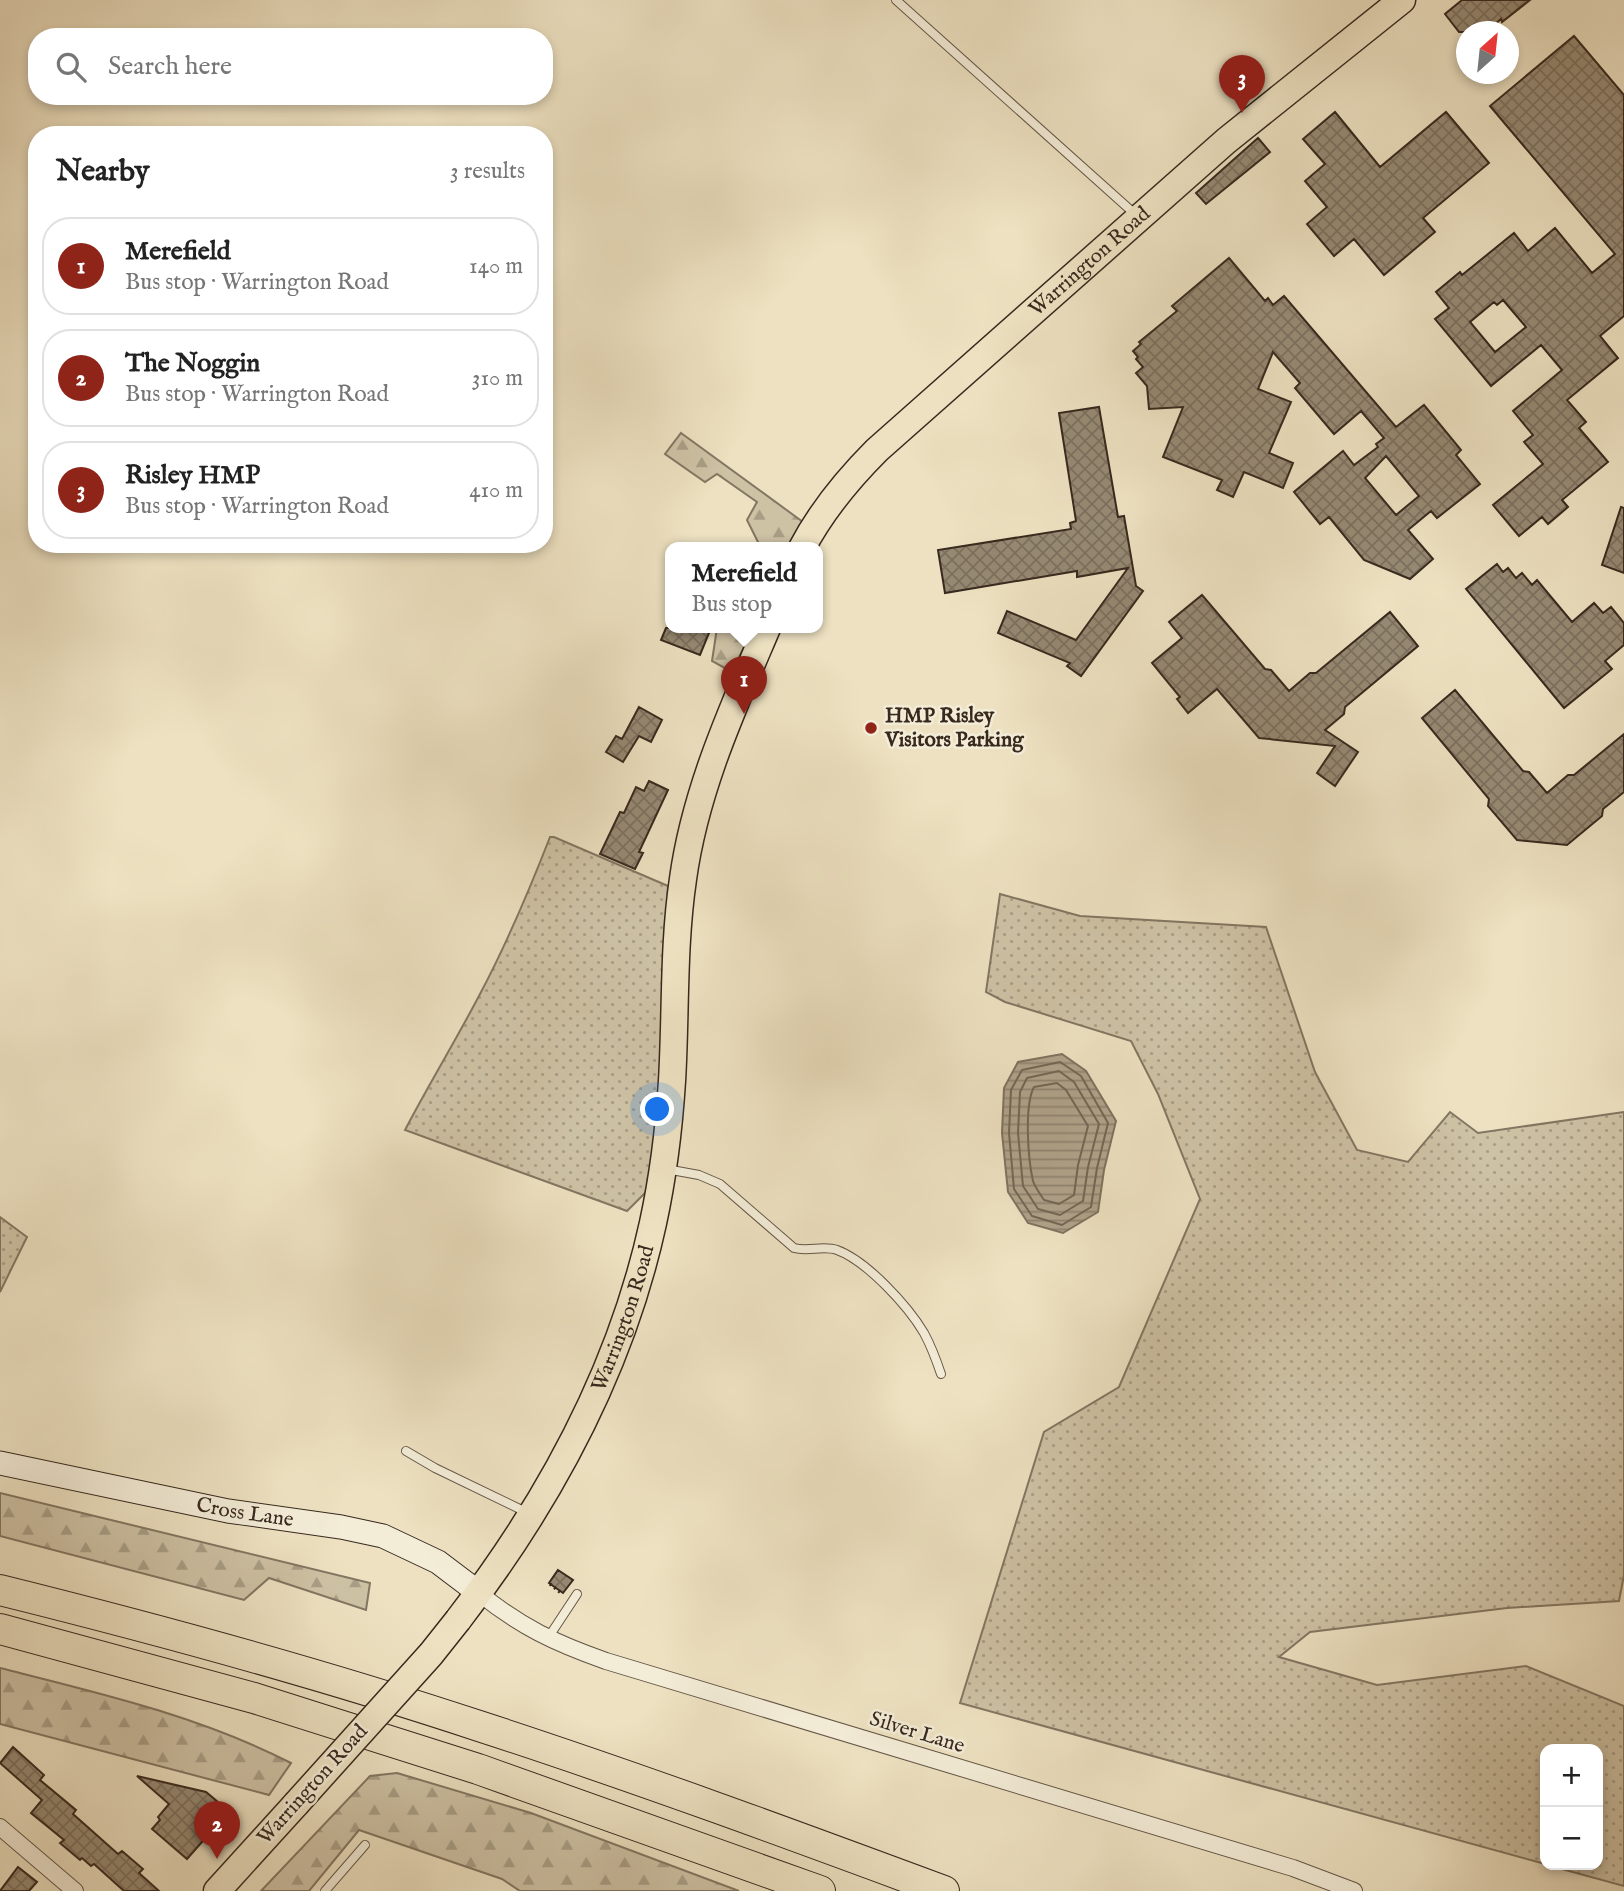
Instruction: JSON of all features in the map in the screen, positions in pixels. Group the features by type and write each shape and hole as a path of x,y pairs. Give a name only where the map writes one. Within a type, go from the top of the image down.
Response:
{"highway":[{"path":"0,1590 286,1666 479,1726 944,1891"},
{"path":"0,1629 254,1698 478,1769 820,1891"}],"main road":[{"name":"Warrington Road","path":"806,542 828,504 868,459 1226,141 1402,0"},
{"name":"Warrington Road","path":"218,1891 422,1664 479,1593 532,1515 572,1446 595,1399 618,1344 653,1223 663,1168 672,1081 677,931 691,828 726,724 764,633"}],"street":[{"name":"Cross Lane","path":"0,1463 228,1511 341,1527 383,1536 438,1562 479,1593"},
{"name":"Silver Lane","path":"479,1593 510,1618 548,1639 606,1661 1293,1868 1354,1891"},
{"path":"0,1828 75,1891"}],"lane":[{"path":"896,0 1138,217"},
{"path":"663,1168 699,1175 720,1184 794,1248 830,1248 862,1265 896,1297 922,1330 941,1374"},
{"path":"406,1451 532,1515"},
{"path":"548,1639 577,1594"},
{"path":"326,1891 365,1846"}],"path":[{"path":"550,1584 563,1595"}],"green space":[{"path":"681,433 803,522 794,542 758,542 747,520 757,502 717,474 705,482 665,454"},
{"path":"716,633 751,633 732,672 712,661"},
{"path":"550,837 668,886 658,1108 649,1189 627,1211 405,1130 490,975"},
{"path":"1000,894 1080,916 1266,927 1315,1072 1357,1150 1408,1162 1450,1112 1478,1133 1624,1112 1624,1575 1619,1601 1507,1608 1310,1632 1279,1657 1377,1685 1526,1666 1624,1706 1624,1886 1565,1870 1603,1870 1603,1744 1540,1744 1540,1863 960,1703 1044,1432 1119,1387 1200,1199 1158,1094 1131,1041 1005,1002 986,992"},
{"path":"0,1217 27,1237 0,1292"},
{"path":"0,1493 370,1583 366,1610 269,1578 244,1600 0,1536"},
{"path":"0,1668 185,1719 256,1746 291,1763 269,1795 0,1724"},
{"path":"397,1773 531,1813 739,1891 520,1891 502,1879 359,1830 309,1891 261,1891 370,1776"}],"water":[{"path":"1062,1054 1086,1071 1116,1121 1104,1170 1098,1212 1063,1233 1028,1223 1008,1192 1002,1133 1004,1088 1018,1062"}],"building":[{"path":"1462,0 1530,0 1503,21 1456,21 1456,28 1445,14"},
{"path":"1574,36 1624,95 1624,316 1600,336 1618,358 1567,400 1586,422 1579,428 1608,462 1562,500 1568,507 1548,524 1542,517 1519,536 1493,505 1543,464 1524,442 1533,435 1513,411 1562,370 1541,345 1491,386 1435,319 1449,308 1436,292 1460,272 1462,275 1514,233 1528,251 1555,228 1592,273 1615,254 1490,106","holes":["1503,300 1526,327 1495,352 1470,322 1494,302 1497,305"]},
{"path":"1335,112 1380,167 1446,112 1489,163 1423,218 1435,232 1384,275 1354,239 1334,256 1307,224 1327,207 1305,181 1325,164 1303,139"},
{"path":"1258,138 1270,152 1206,204 1196,193"},
{"path":"1229,258 1265,301 1268,298 1273,305 1284,296 1396,427 1424,405 1461,450 1456,455 1480,484 1437,518 1431,511 1408,530 1433,559 1410,579 1364,560 1329,517 1320,524 1294,492 1343,451 1354,465 1378,447 1376,444 1384,438 1361,411 1334,434 1295,388 1300,383 1273,352 1258,389 1291,402 1269,453 1293,463 1283,488 1244,472 1233,497 1217,490 1222,480 1163,457 1183,407 1149,409 1147,386 1136,373 1143,367 1133,351 1141,344 1139,342 1177,311 1172,306","holes":["1386,456 1419,496 1396,515 1365,478"]},
{"path":"1099,407 1118,517 1124,516 1136,586 1143,591 1081,676 1067,666 1070,663 998,633 1007,611 1076,640 1128,568 1077,577 1077,571 945,593 938,550 1071,529 1070,523 1076,521 1059,413"},
{"path":"1621,507 1624,508 1624,573 1602,565"},
{"path":"1497,564 1503,572 1508,568 1516,578 1522,573 1532,585 1537,580 1572,622 1594,603 1603,613 1611,607 1624,623 1624,645 1605,661 1612,669 1564,708 1466,589"},
{"path":"1202,595 1265,669 1271,670 1289,691 1310,673 1316,673 1390,612 1418,646 1345,707 1344,714 1325,730 1358,752 1335,786 1317,773 1335,746 1259,738 1217,689 1188,713 1177,699 1180,697 1152,663 1182,638 1169,622"},
{"path":"665,630 665,633 709,633 700,655 661,640"},
{"path":"1455,690 1523,771 1529,772 1547,793 1568,775 1574,775 1624,734 1624,792 1603,809 1602,816 1567,845 1517,840 1488,806 1489,799 1422,718"},
{"path":"639,707 662,720 651,742 639,736 623,762 606,752 616,736 622,739"},
{"path":"649,781 668,790 639,852 643,853 635,869 600,854 620,812 624,813 636,787 644,791"},
{"path":"558,1570 573,1580 563,1593 549,1583"},
{"path":"13,1747 44,1775 40,1780 76,1810 73,1814 118,1854 122,1851 143,1869 139,1873 159,1891 124,1891 94,1864 91,1866 82,1858 80,1860 60,1843 64,1840 31,1813 42,1800 0,1763"},
{"path":"137,1776 206,1792 218,1802 212,1808 223,1818 187,1859 152,1829 169,1804"},
{"path":"18,1867 37,1882 29,1891 0,1891"}],"place":[{"name":"Risley HMP","path":"1242,113"},
{"name":"Merefield","path":"744,714"},
{"name":"HMP Risley Visitors Parking","path":"871,728"},
{"name":"The Noggin","path":"217,1859"}]}
